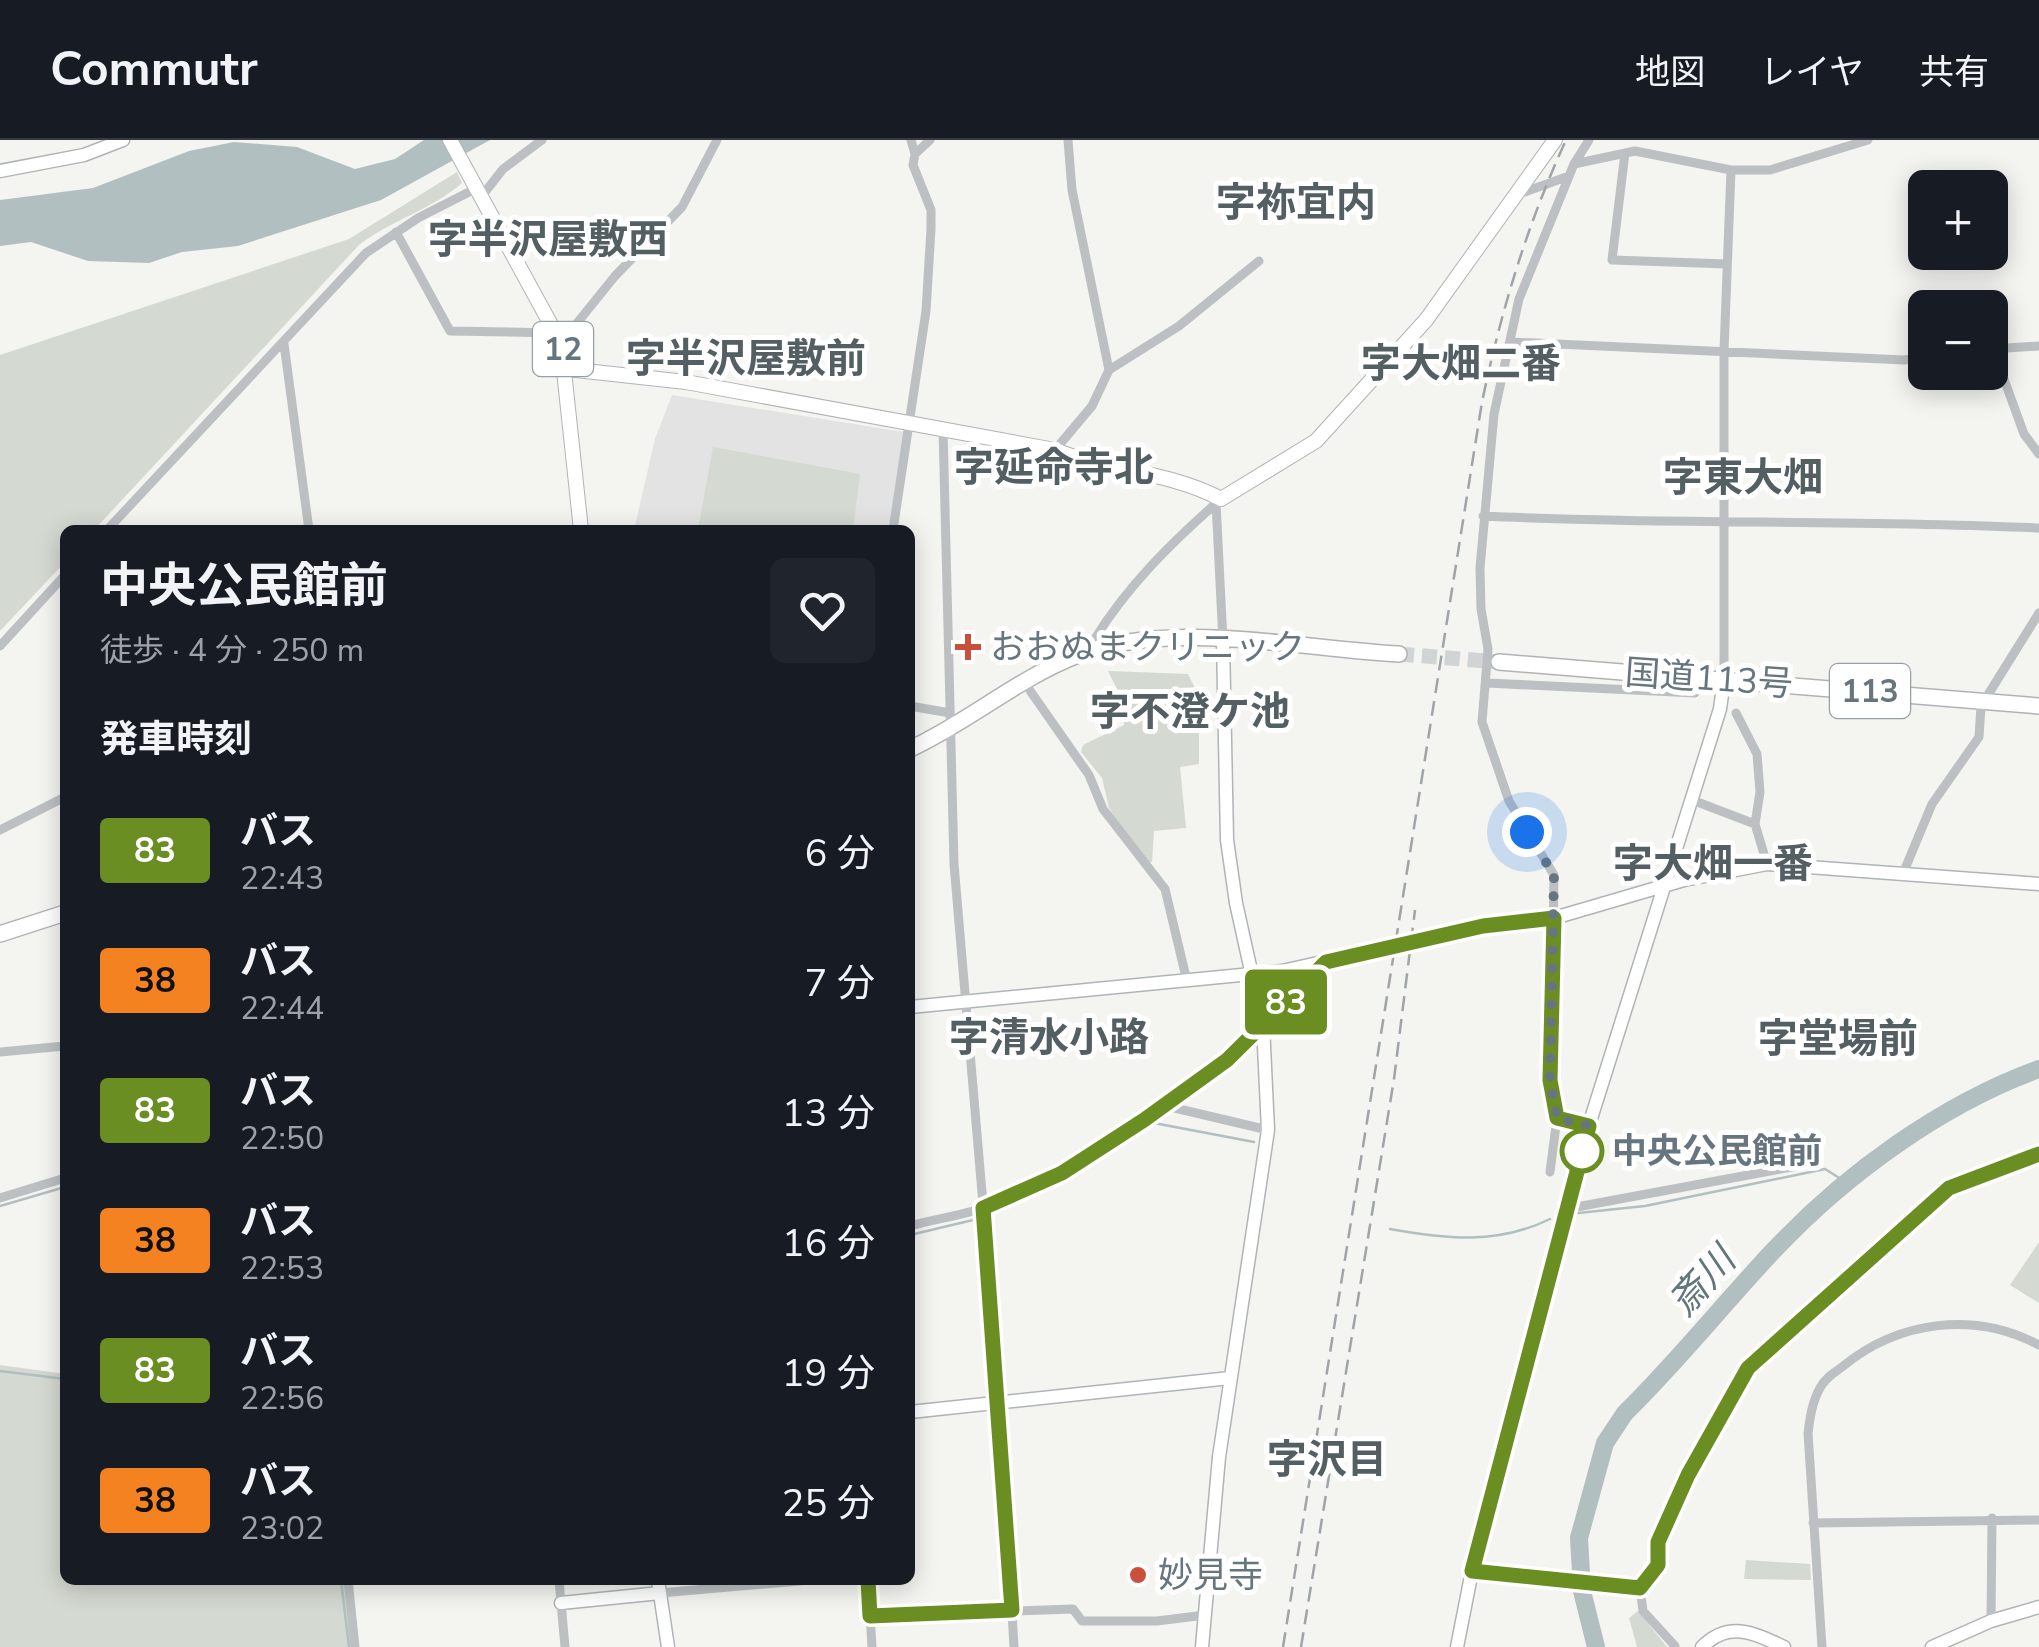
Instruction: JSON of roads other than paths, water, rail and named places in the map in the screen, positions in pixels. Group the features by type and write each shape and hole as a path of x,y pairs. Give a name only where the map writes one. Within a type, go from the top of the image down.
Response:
{"highway":[{"path":"915,746 950,722 1095,648 1153,639 1399,654"},
{"name":"国道113号","path":"1499,662 2039,706"},
{"path":"0,934 60,915"}],"main road":[{"name":"12","path":"450,140 559,338 567,369 581,525"},
{"path":"567,369 686,382 1055,450 1088,463 1190,485 1218,501 1316,441 1409,341 1555,140"}],"street":[{"path":"0,171 84,155 123,140"},
{"path":"111,525 284,344 348,271 396,232 477,188 542,140"},
{"path":"396,232 450,331 559,338 682,207 717,140"},
{"path":"893,525 926,311 931,229 931,210 913,165 911,140"},
{"path":"915,154 930,140"},
{"path":"1068,140 1072,190 1109,370"},
{"path":"1550,1172 1557,1118 1550,1080 1554,918 1550,862 1509,801 1482,722 1488,649 1480,610 1483,516 1494,414 1531,263 1574,164 1589,140"},
{"path":"1574,164 1625,153 1664,154 1731,170 1786,167 1868,140"},
{"path":"1625,153 1612,260 1727,264"},
{"path":"1457,1647 1472,1571 1589,1126 1722,703 1724,351 1731,170"},
{"path":"1519,194 1569,176"},
{"path":"1055,450 1092,406 1109,370 1179,326 1260,261"},
{"path":"1511,342 1908,359"},
{"path":"284,344 308,525"},
{"path":"2008,348 2039,346"},
{"path":"2007,390 2024,434 2039,454"},
{"path":"943,429 950,722 964,999 1000,1404 1014,1647"},
{"path":"1202,1647 1230,1378 1268,1130 1262,1025 1227,840 1218,501"},
{"path":"1095,648 1094,640 1106,620 1156,557 1218,501"},
{"path":"1483,516 1634,523 1726,520 2039,528"},
{"path":"0,646 60,580"},
{"path":"1902,876 1932,804 1980,737 1985,700 2039,613"},
{"path":"1024,682 1089,775 1103,809 1165,889 1186,977"},
{"path":"1487,683 1696,692"},
{"path":"915,708 950,722"},
{"path":"1736,713 1758,754 1760,792 1754,824 1768,864"},
{"path":"0,830 60,800"},
{"path":"1692,800 1754,824"},
{"path":"915,1006 1254,973 1326,962 1483,926 1554,918 1664,886 1768,864 1824,865 1902,876 2039,884"},
{"path":"915,1225 983,1208 1062,1173 1227,1060 1326,962"},
{"path":"0,1052 60,1046"},
{"path":"1162,1106 1268,1130"},
{"path":"1557,1118 1589,1126"},
{"path":"1674,1646 1644,1611 1640,1588 1658,1565 1658,1542 1688,1475 1748,1368 1949,1188 2039,1154"},
{"path":"1566,1210 1798,1166"},
{"path":"0,1198 60,1180"},
{"path":"1822,1647 1808,1433 1813,1404 1826,1379 1868,1347 1943,1324 1993,1326 2039,1346"},
{"path":"915,1412 1230,1378"},
{"path":"1992,1518 1992,1620"},
{"path":"1813,1523 2039,1520"},
{"path":"1472,1571 1640,1588"},
{"path":"349,1585 355,1647"},
{"path":"559,1585 565,1647"},
{"path":"561,1602 684,1585"},
{"path":"868,1585 872,1647"},
{"path":"659,1586 668,1647"},
{"path":"1932,1647 1992,1620 2039,1607"},
{"path":"870,1616 1073,1609 1082,1621 1204,1615"},
{"path":"1702,1647 1720,1631 1740,1630 1784,1647"}],"waterway":[{"name":"斎川","path":"1596,1647 1582,1591 1579,1538 1605,1443 1625,1413 1775,1249 1864,1168 1967,1101 2039,1069"},
{"path":"1143,1128 1154,1123 1254,1142"},
{"path":"1578,1213 1645,1206 1825,1169 1849,1184"},
{"path":"0,1206 60,1188"},
{"path":"990,1215 1033,1193"},
{"path":"1390,1229 1471,1238 1511,1233 1550,1219"},
{"path":"915,1234 973,1220"},
{"path":"0,1371 60,1378"},
{"path":"342,1585 349,1647"}],"tunnel":[{"path":"1399,654 1499,662"}],"railway":[{"path":"1283,1647 1482,402 1516,269 1566,140"},
{"path":"1301,1647 1394,1079 1415,910"}],"place":[{"name":"おおぬまクリニック","path":"968,647"},
{"name":"中央公民館前","path":"1582,1151"},
{"name":"妙見寺","path":"1138,1575"}],"district":[{"name":"字祢宜内","path":"1296,202"},
{"name":"字半沢屋敷西","path":"548,239"},
{"name":"字半沢屋敷前","path":"746,358"},
{"name":"字大畑二番","path":"1461,363"},
{"name":"字延命寺北","path":"1054,467"},
{"name":"字東大畑","path":"1743,477"},
{"name":"字不澄ケ池","path":"1190,711"},
{"name":"字大畑一番","path":"1713,863"},
{"name":"字清水小路","path":"1049,1037"},
{"name":"字堂場前","path":"1838,1038"},
{"name":"字沢目","path":"1327,1459"}]}
